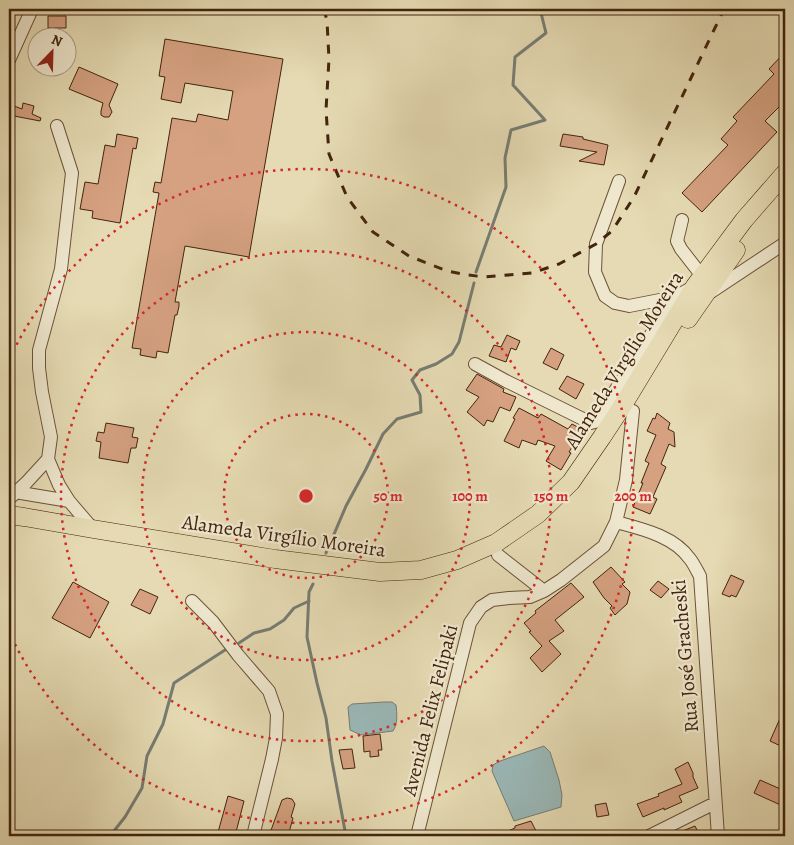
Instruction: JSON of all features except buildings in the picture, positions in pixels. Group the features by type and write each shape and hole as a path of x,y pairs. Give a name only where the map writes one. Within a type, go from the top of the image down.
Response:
{"highway":[{"name":"Alameda Virgílio Moreira","path":"9,515 275,559 380,572 420,570 456,560 496,543 538,514 571,482 744,220 785,172"},
{"name":"Alameda Virgílio Moreira","path":"9,526 274,570 381,584 422,581 460,571 498,555 546,523 580,489 633,411 688,318 700,287 785,190"}],"street":[{"path":"9,60 32,9"},
{"path":"57,126 72,173 61,269 39,350 38,368 51,437 48,458 69,501 92,529"},
{"path":"619,181 596,244 595,272 605,296 615,303 629,306 675,297 700,287 785,243"},
{"path":"682,220 677,241 700,287"},
{"path":"475,364 506,381 591,422 595,422 675,297"},
{"name":"Avenida Felix Felipaki","path":"417,836 470,623 481,607 492,600 530,597 544,591 604,546 616,522 626,480 633,411"},
{"path":"12,494 48,458"},
{"path":"12,494 69,501"},
{"name":"Rua José Gracheski","path":"616,522 651,532 672,542 690,558 700,576 718,836"},
{"path":"498,555 544,591"},
{"path":"192,601 213,622 268,691 277,714 276,738 272,759 253,836"},
{"path":"649,836 716,803"}],"water":[{"path":"392,702 396,705 397,715 393,731 361,735 350,730 348,707 352,704"},
{"path":"544,746 550,752 559,780 562,795 561,807 514,821 492,771 493,765"}],"waterway":[{"path":"476,272 506,187 505,158 511,130 545,120 513,85 515,57 546,33 540,9"},
{"path":"326,553 346,506 383,434 397,419 421,412 420,395 412,380 420,370 436,364 452,354 459,342 474,283"},
{"path":"313,584 309,592 307,637 326,718 346,836"},
{"path":"239,643 254,633 270,629 284,620 294,608 309,601"},
{"path":"110,836 125,817 142,788 147,756 163,724 174,683 225,650"}],"railway":[{"path":"324,9 327,21 329,59 326,110 329,154 347,197 373,232 409,256 447,271 485,277 532,273 559,264 596,244 612,231 634,197 724,9"}]}
